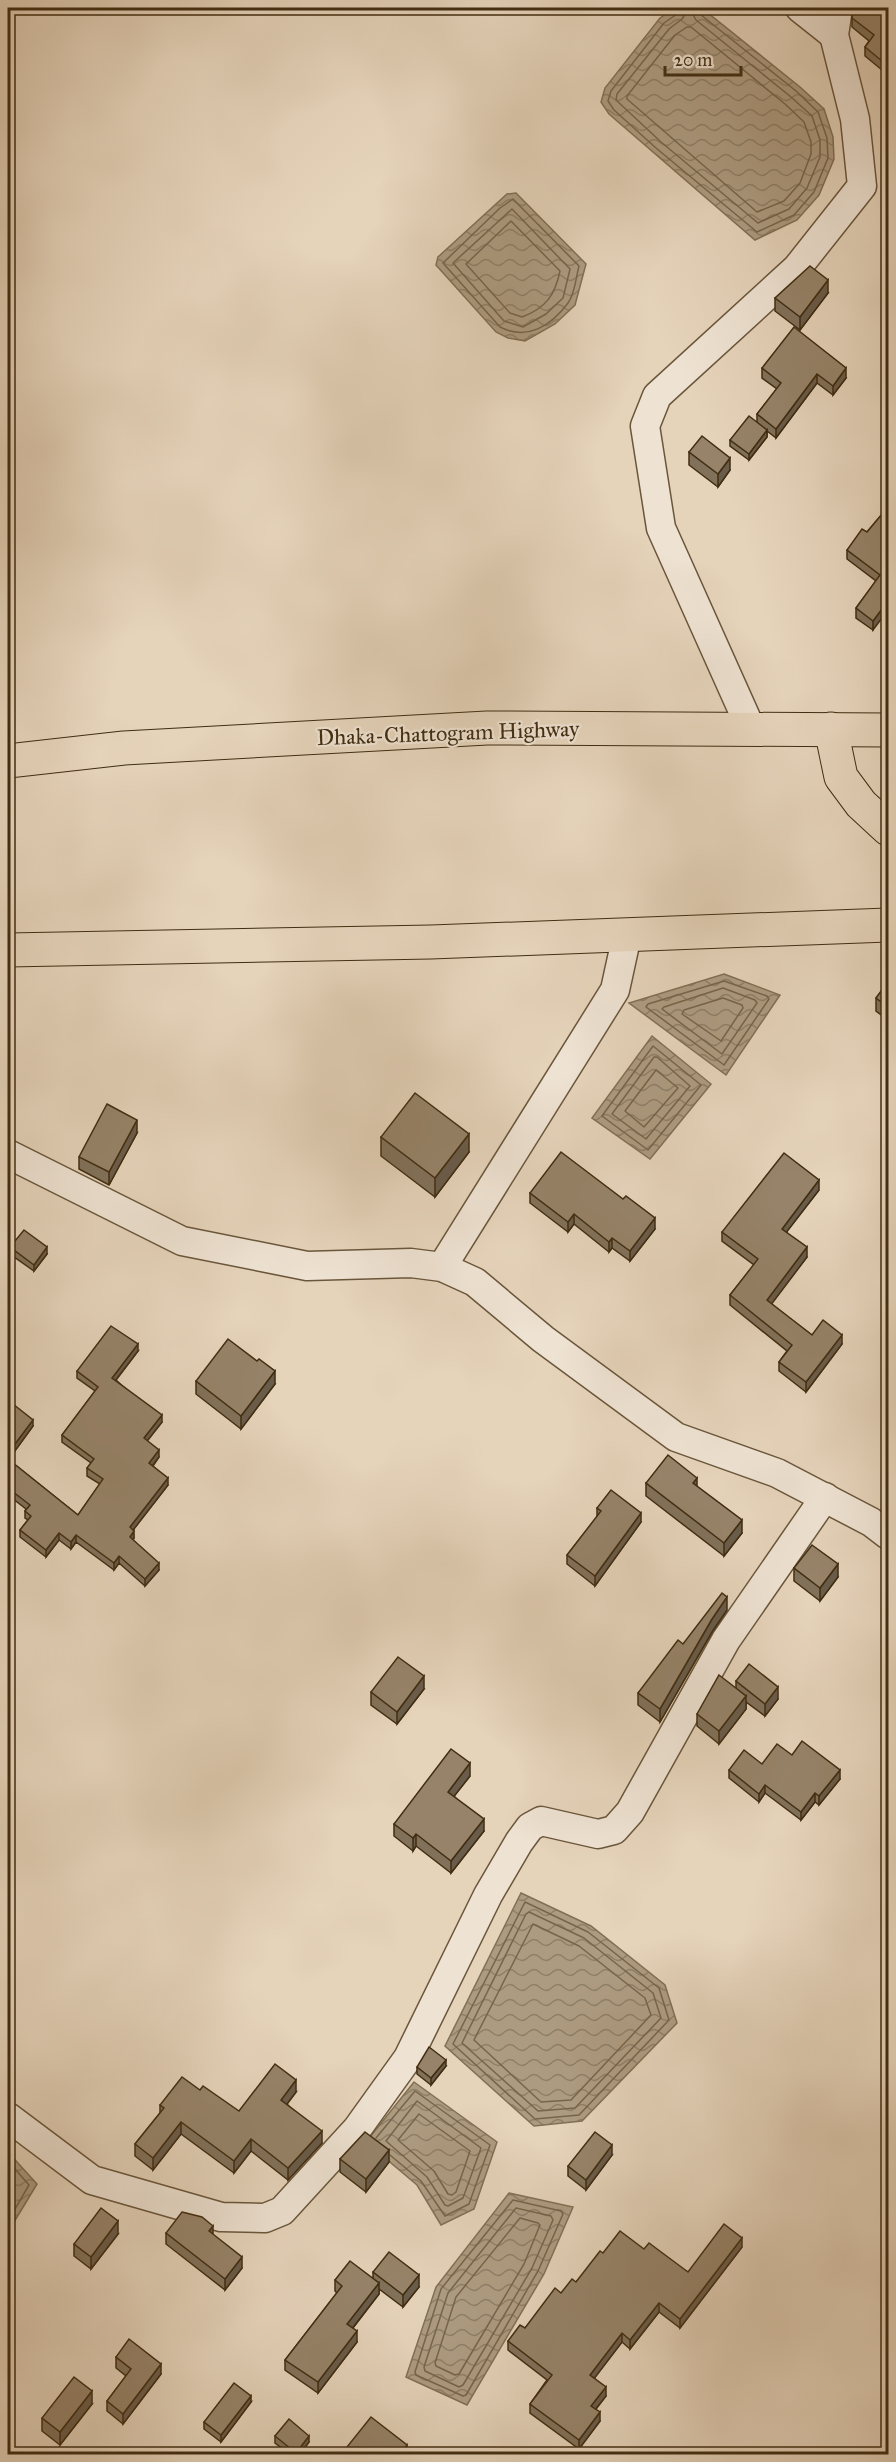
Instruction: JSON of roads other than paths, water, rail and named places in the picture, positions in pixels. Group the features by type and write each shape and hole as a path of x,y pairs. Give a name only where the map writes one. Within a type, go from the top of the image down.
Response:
{"highway":[{"name":"Dhaka-Chattogram Highway","path":"8,761 124,748 487,728 888,730"},
{"path":"831,729 841,777 861,804 888,829"},
{"path":"8,950 430,942 888,925"}],"street":[{"path":"800,8 834,35"},
{"path":"751,729 661,528 645,426 657,396 798,268 862,186 855,119 834,35 838,8"},
{"path":"442,1267 615,990 627,935"},
{"path":"8,1154 182,1241 307,1266 411,1263 442,1267 475,1282 543,1339 676,1437 777,1473 871,1522 888,1535"},
{"path":"8,2117 92,2180 222,2217 265,2218 282,2211 357,2129 408,2058 488,1895 530,1827 541,1821 598,1834 614,1830 630,1812 726,1640 825,1497"}],"water":[{"path":"675,8 703,9 824,109 833,137 834,159 819,195 797,220 755,240 609,114 601,102 605,88 660,18"},
{"path":"516,193 586,264 575,305 555,324 525,341 508,338 496,332 436,265 438,257 507,194"},
{"path":"724,974 780,995 726,1075 629,1003"},
{"path":"652,1036 711,1084 650,1159 592,1118"},
{"path":"521,1893 591,1926 665,1985 677,2023 582,2121 534,2126 445,2046"},
{"path":"414,2082 497,2142 474,2209 441,2225 417,2185 366,2142"},
{"path":"8,2152 37,2184 8,2232"},
{"path":"509,2193 573,2207 544,2274 467,2405 406,2377 436,2287"}]}
